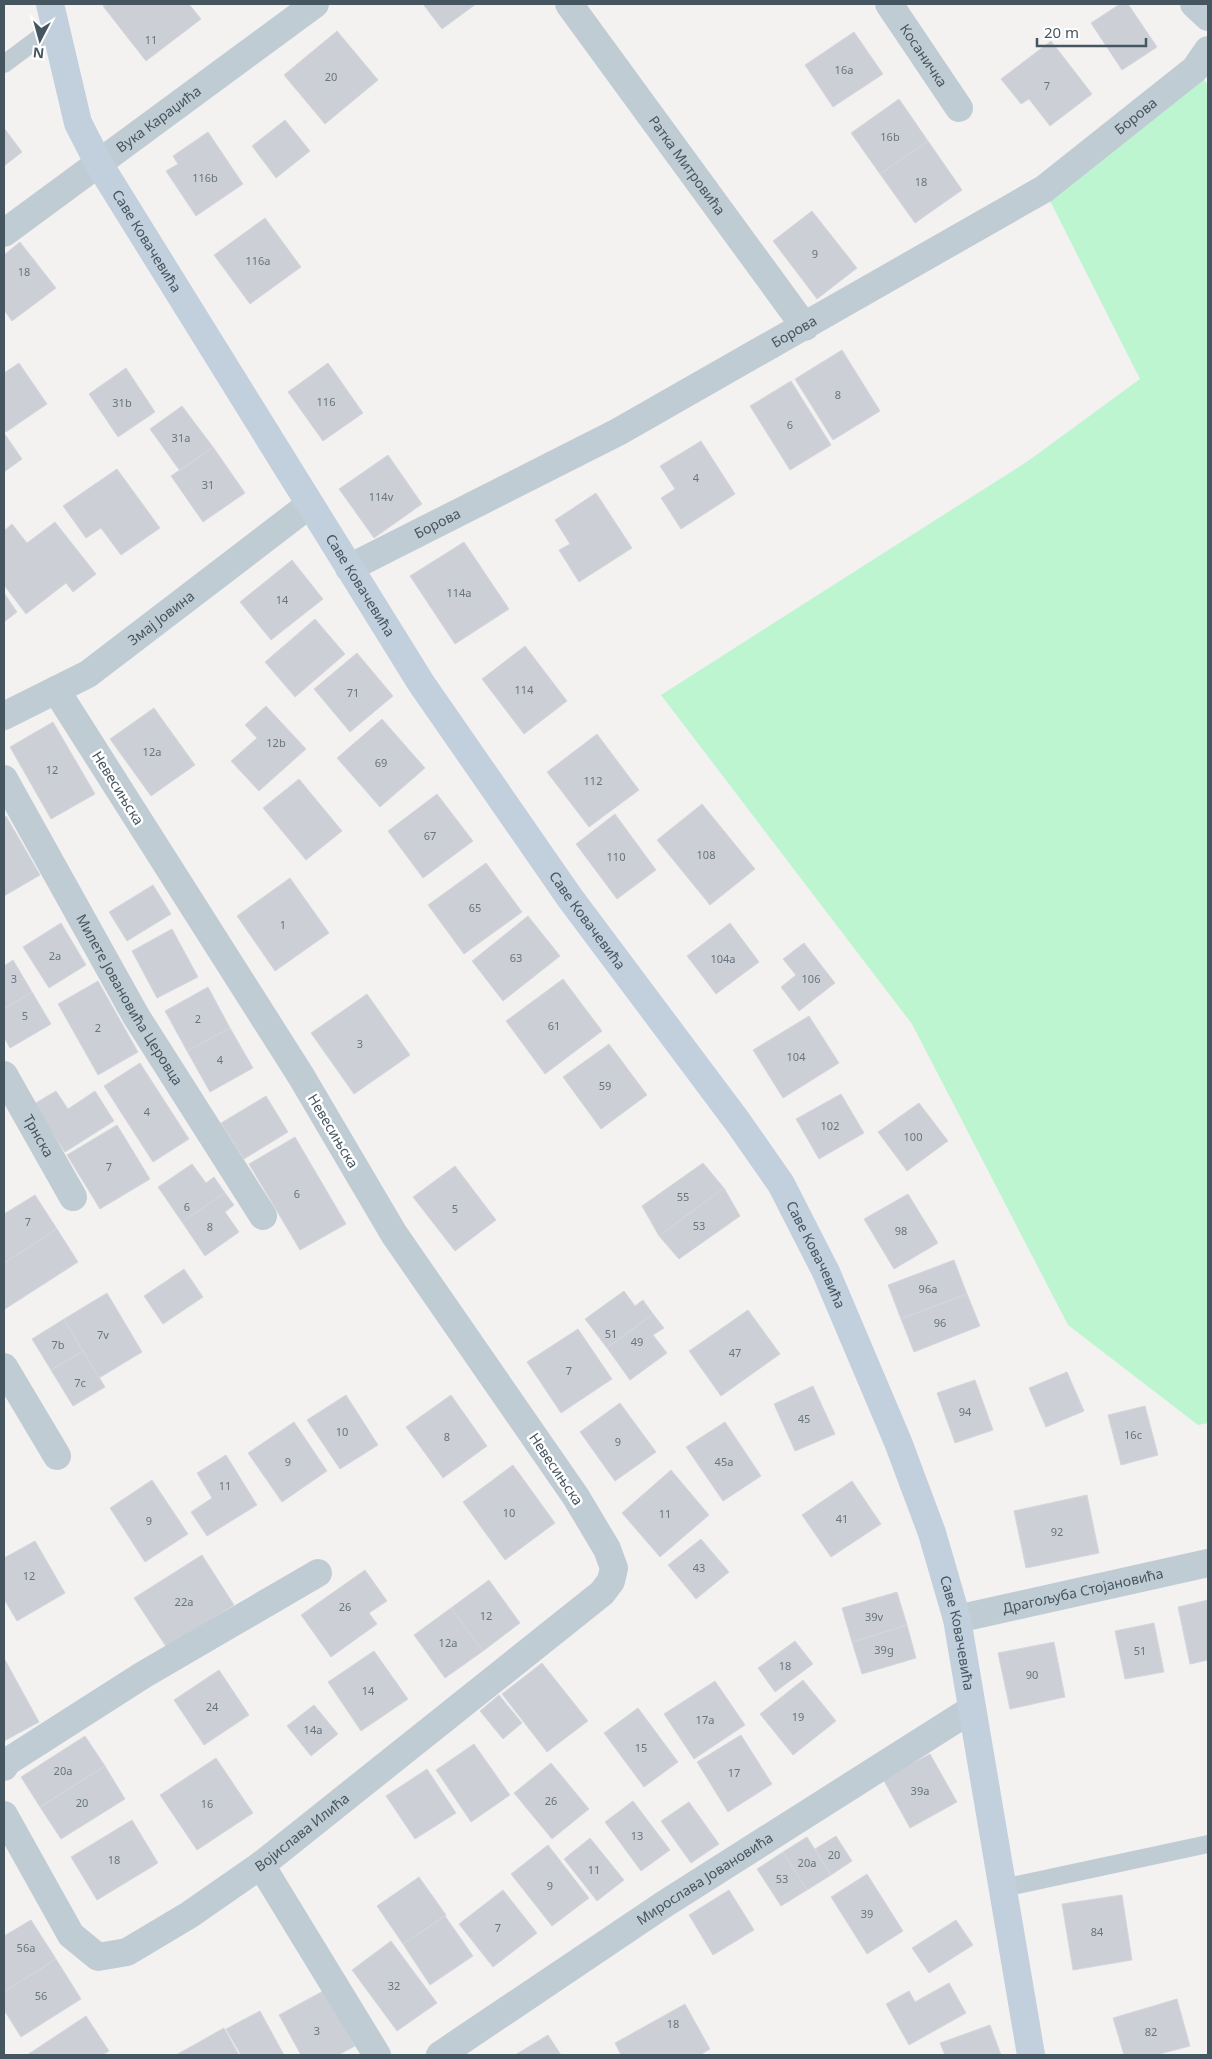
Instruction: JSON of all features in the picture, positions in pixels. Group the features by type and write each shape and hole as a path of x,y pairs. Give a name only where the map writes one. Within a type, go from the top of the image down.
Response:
{"street":[{"name":"Вука Караџића","path":"4,233 315,4"},
{"name":"Ратка Митровића","path":"569,4 805,327"},
{"name":"Косаничка","path":"889,4 959,108"},
{"path":"1194,4 1208,17"},
{"name":"Саве Ковачевића","path":"52,15 78,123 99,164 421,683 570,898 737,1121 780,1184 826,1272 898,1442 932,1533 957,1619 1031,2055"},
{"name":"Борова","path":"349,568 618,432 1044,189 1195,69 1208,50"},
{"name":"Змај Јовина","path":"4,716 88,674 309,505"},
{"name":"Невесињска","path":"56,690 300,1076 394,1234 576,1497 607,1549 614,1568"},
{"name":"Милете Јовановића Церовца","path":"4,778 136,1016 263,1216"},
{"name":"Трнска","path":"4,1074 73,1197"},
{"path":"4,1367 57,1456"},
{"name":"Драгољуба Стојановића","path":"957,1619 1208,1563"},
{"name":"Војислава Илића","path":"4,1814 71,1935 98,1957 127,1952 189,1915 261,1865 602,1593 611,1581 614,1568"},
{"path":"4,1767 7,1762 143,1675 318,1574"},
{"name":"Мирослава Јовановића","path":"440,2055 663,1905 972,1709"},
{"path":"261,1865 377,2055"}],"lane":[{"path":"4,64 52,15"},
{"path":"1003,1888 1208,1844"}],"green space":[{"path":"1195,69 1208,85 1208,1423 1198,1425 1068,1325 912,1024 661,695 1028,461 1140,379 1044,189"}],"building":[{"path":"107,4 189,4 201,19 146,61 103,6"},
{"path":"423,4 476,4 442,29"},
{"path":"1120,4 1128,4 1157,47 1122,70 1091,23"},
{"path":"337,31 378,80 325,124 284,75"},
{"path":"854,32 883,74 833,107 805,65"},
{"path":"1051,41 1092,94 1050,126 1029,99 1021,104 1001,79"},
{"path":"899,99 928,141 880,174 851,133"},
{"path":"285,120 310,151 276,178 252,146"},
{"path":"4,128 22,152 4,166"},
{"path":"208,132 243,184 196,216 166,171 178,164 173,156"},
{"path":"928,141 962,190 915,223 880,174"},
{"path":"812,211 857,268 817,299 773,241"},
{"path":"265,218 301,267 250,304 214,255"},
{"path":"20,242 56,288 12,321 4,310 4,255"},
{"path":"842,350 880,411 833,440 795,379"},
{"path":"19,363 47,404 6,432 4,429 4,373"},
{"path":"328,363 363,413 323,441 288,392"},
{"path":"126,368 155,412 118,437 89,394"},
{"path":"791,381 831,445 790,470 750,406"},
{"path":"182,406 213,447 180,471 150,429"},
{"path":"4,433 22,459 4,472"},
{"path":"701,441 735,494 681,529 661,498 675,489 660,466"},
{"path":"213,447 245,493 203,522 171,476"},
{"path":"388,455 422,504 374,538 339,489"},
{"path":"117,469 160,528 121,555 101,528 86,538 63,506"},
{"path":"596,493 632,548 579,582 559,550 570,544 555,520"},
{"path":"55,522 96,574 73,592 66,583 26,614 4,585 4,531 12,524 27,543"},
{"path":"464,542 509,609 455,644 410,576"},
{"path":"292,560 323,599 271,640 240,602"},
{"path":"4,593 17,612 4,622"},
{"path":"315,619 345,654 295,697 265,662"},
{"path":"525,646 567,701 524,734 482,679"},
{"path":"357,653 393,696 350,732 314,689"},
{"path":"266,706 306,749 259,791 231,761 257,738 245,725"},
{"path":"154,708 195,765 151,796 110,739"},
{"path":"382,719 425,768 380,807 337,758"},
{"path":"53,722 95,794 51,819 10,747"},
{"path":"597,734 639,790 589,827 547,772"},
{"path":"299,779 342,831 306,860 263,808"},
{"path":"437,794 473,841 423,878 388,831"},
{"path":"702,804 755,869 710,905 657,840"},
{"path":"615,814 656,870 617,899 576,844"},
{"path":"6,816 40,875 4,896 4,818"},
{"path":"486,863 522,912 464,954 428,905"},
{"path":"290,878 329,933 275,971 237,916"},
{"path":"153,885 171,914 127,941 109,912"},
{"path":"528,916 560,956 503,1001 472,961"},
{"path":"61,923 86,965 49,988 23,947"},
{"path":"730,923 759,962 716,994 687,956"},
{"path":"172,929 198,977 157,998 132,951"},
{"path":"804,943 835,983 799,1011 781,987 796,975 783,959"},
{"path":"13,960 32,992 4,1009 4,966"},
{"path":"563,979 602,1031 545,1074 506,1021"},
{"path":"98,981 138,1052 98,1075 58,1004"},
{"path":"208,987 230,1028 187,1051 165,1011"},
{"path":"32,992 51,1024 10,1048 4,1037 4,1009"},
{"path":"367,994 410,1055 354,1094 311,1033"},
{"path":"809,1016 839,1063 783,1098 753,1050"},
{"path":"230,1028 253,1068 210,1092 187,1051"},
{"path":"609,1044 647,1095 601,1129 563,1077"},
{"path":"140,1063 189,1139 153,1162 104,1086"},
{"path":"56,1091 68,1109 95,1091 114,1121 65,1152 34,1104"},
{"path":"841,1094 864,1133 819,1159 796,1119"},
{"path":"266,1096 288,1132 244,1159 221,1123"},
{"path":"919,1103 948,1141 907,1171 878,1132"},
{"path":"117,1125 150,1179 100,1209 67,1155"},
{"path":"295,1137 346,1224 300,1250 249,1164"},
{"path":"703,1163 724,1188 659,1236 642,1206"},
{"path":"192,1164 206,1183 214,1177 225,1193 182,1222 158,1187"},
{"path":"455,1166 496,1220 455,1251 413,1197"},
{"path":"724,1188 740,1216 679,1259 659,1236"},
{"path":"225,1193 234,1205 225,1212 239,1232 205,1256 182,1222"},
{"path":"908,1194 938,1243 894,1269 864,1219"},
{"path":"35,1195 57,1229 4,1263 4,1214"},
{"path":"57,1229 78,1262 5,1309 4,1263"},
{"path":"954,1260 967,1294 901,1319 888,1285"},
{"path":"184,1269 203,1297 163,1324 144,1296"},
{"path":"624,1291 635,1306 643,1300 653,1314 607,1348 585,1319"},
{"path":"107,1293 142,1352 99,1378 64,1319"},
{"path":"967,1294 980,1326 914,1352 901,1319"},
{"path":"748,1310 780,1354 721,1396 689,1351"},
{"path":"653,1314 664,1328 653,1335 667,1353 630,1380 607,1348"},
{"path":"64,1319 83,1351 51,1370 32,1339"},
{"path":"578,1329 612,1379 561,1413 527,1362"},
{"path":"83,1351 105,1387 73,1406 51,1370"},
{"path":"1067,1372 1084,1411 1046,1427 1029,1388"},
{"path":"975,1380 993,1430 955,1443 937,1393"},
{"path":"813,1386 835,1434 795,1451 774,1404"},
{"path":"346,1395 378,1445 340,1469 307,1420"},
{"path":"451,1395 487,1446 443,1478 406,1427"},
{"path":"620,1403 656,1452 615,1481 580,1432"},
{"path":"1145,1406 1158,1455 1121,1465 1108,1415"},
{"path":"294,1422 327,1471 282,1502 248,1453"},
{"path":"725,1422 761,1476 723,1501 686,1447"},
{"path":"226,1455 257,1505 207,1536 191,1512 212,1498 197,1473"},
{"path":"513,1465 555,1523 505,1560 463,1502"},
{"path":"671,1470 709,1515 660,1557 622,1513"},
{"path":"152,1480 188,1534 145,1562 110,1508"},
{"path":"852,1481 881,1524 831,1557 802,1515"},
{"path":"1087,1495 1099,1553 1026,1568 1014,1511"},
{"path":"701,1539 729,1572 696,1599 668,1565"},
{"path":"35,1541 65,1593 17,1621 4,1599 4,1558"},
{"path":"202,1555 234,1605 167,1648 134,1598"},
{"path":"365,1570 387,1601 369,1613 377,1624 331,1657 301,1615"},
{"path":"489,1580 520,1623 483,1651 451,1608"},
{"path":"897,1592 907,1625 852,1642 842,1608"},
{"path":"1208,1600 1208,1660 1190,1664 1178,1607"},
{"path":"451,1608 483,1651 445,1678 414,1635"},
{"path":"1154,1623 1164,1672 1125,1679 1115,1631"},
{"path":"907,1625 916,1658 862,1674 852,1642"},
{"path":"795,1641 813,1664 775,1692 758,1668"},
{"path":"1054,1642 1065,1697 1010,1709 998,1653"},
{"path":"374,1651 408,1699 361,1731 328,1682"},
{"path":"4,1658 39,1722 4,1741"},
{"path":"542,1663 588,1721 547,1752 502,1694"},
{"path":"219,1670 249,1715 204,1745 174,1700"},
{"path":"803,1680 836,1721 793,1755 760,1714"},
{"path":"715,1681 745,1725 694,1759 664,1714"},
{"path":"499,1695 522,1723 503,1739 480,1711"},
{"path":"314,1705 338,1734 311,1756 287,1726"},
{"path":"638,1708 678,1762 644,1787 604,1733"},
{"path":"741,1735 772,1784 728,1812 697,1762"},
{"path":"85,1736 105,1766 40,1807 21,1777"},
{"path":"474,1744 510,1795 471,1822 436,1770"},
{"path":"930,1754 957,1802 910,1828 883,1779"},
{"path":"216,1758 253,1813 197,1850 160,1795"},
{"path":"551,1763 589,1809 552,1839 514,1793"},
{"path":"105,1766 125,1799 61,1839 40,1807"},
{"path":"427,1769 456,1813 415,1839 386,1796"},
{"path":"633,1801 670,1850 641,1871 605,1822"},
{"path":"689,1802 719,1844 691,1863 661,1821"},
{"path":"132,1820 158,1863 97,1900 71,1857"},
{"path":"836,1836 852,1861 831,1875 815,1849"},
{"path":"807,1837 831,1875 807,1890 783,1852"},
{"path":"590,1838 624,1880 597,1901 564,1859"},
{"path":"548,1845 589,1898 552,1926 511,1874"},
{"path":"783,1852 807,1890 781,1906 757,1869"},
{"path":"867,1874 903,1931 867,1954 831,1897"},
{"path":"419,1877 446,1915 403,1944 377,1906"},
{"path":"503,1890 537,1933 493,1967 459,1924"},
{"path":"729,1890 754,1930 713,1955 689,1915"},
{"path":"1122,1895 1132,1960 1073,1970 1062,1904"},
{"path":"445,1916 473,1956 430,1985 403,1944"},
{"path":"31,1920 56,1959 4,1992 4,1936"},
{"path":"956,1920 973,1945 929,1973 912,1948"},
{"path":"391,1941 437,2003 397,2031 352,1970"},
{"path":"56,1959 81,1999 21,2037 4,2010 4,1992"},
{"path":"949,1983 966,2013 909,2045 886,2004 909,1991 915,2002"},
{"path":"325,1990 355,2046 338,2055 301,2055 279,2015"},
{"path":"1177,1999 1190,2046 1156,2055 1124,2055 1113,2018"},
{"path":"685,2004 710,2049 700,2055 621,2055 615,2043"},
{"path":"260,2011 284,2055 241,2055 226,2029"},
{"path":"86,2016 109,2051 102,2055 27,2055"},
{"path":"990,2025 1001,2055 945,2055 940,2043"},
{"path":"224,2028 239,2055 176,2055"},
{"path":"548,2035 561,2055 515,2055"}]}
